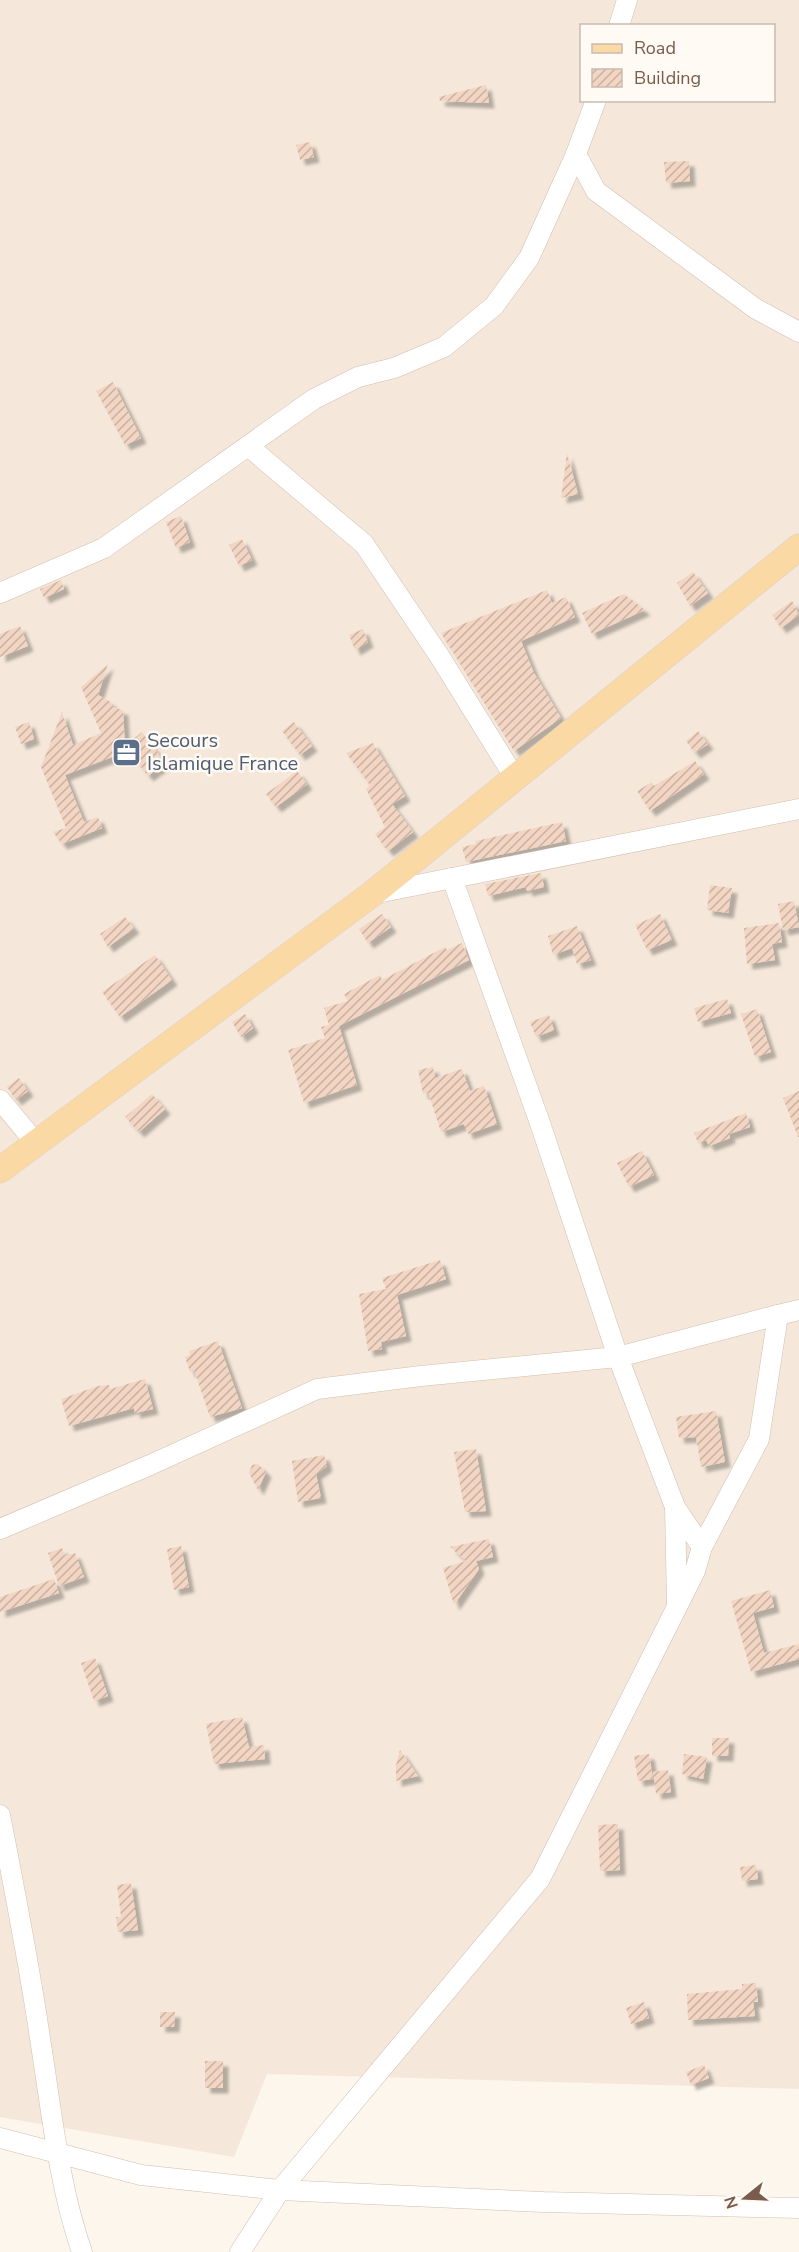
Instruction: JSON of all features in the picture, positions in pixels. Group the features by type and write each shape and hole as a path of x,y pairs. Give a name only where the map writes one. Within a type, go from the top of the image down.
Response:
{"main road":[{"path":"0,1170 372,894 799,547"}],"street":[{"path":"620,24 627,0"},
{"path":"0,593 104,548 315,399 358,377 394,368 444,347 494,306 529,258 576,154 595,102"},
{"path":"576,154 596,191 756,309 799,332"},
{"path":"248,447 364,544 440,657 515,778"},
{"path":"372,894 799,809"},
{"path":"452,878 540,1123 618,1357 675,1507 702,1547"},
{"path":"0,1100 35,1142"},
{"path":"0,1529 150,1466 317,1389 421,1376 618,1357 799,1310"},
{"path":"240,2252 280,2190 540,1879 694,1571 702,1547 759,1439 778,1315"},
{"path":"675,1507 677,1605"},
{"path":"0,1815 28,1960 58,2153 73,2228 82,2252"},
{"path":"0,2138 141,2175 280,2190 543,2202 799,2208"}],"shaded area":[{"path":"0,0 799,0 799,2089 267,2074 234,2157 0,2117"}],"building":[{"path":"486,85 489,103 440,101 439,97"},
{"path":"310,142 314,157 300,160 296,145"},
{"path":"689,161 690,181 666,183 664,162"},
{"path":"113,382 141,438 125,445 96,391"},
{"path":"567,453 578,494 561,498"},
{"path":"181,516 190,542 176,548 166,522"},
{"path":"242,539 252,560 239,566 229,545"},
{"path":"693,572 708,593 690,606 677,583"},
{"path":"61,580 64,589 44,598 40,589"},
{"path":"547,590 552,603 566,597 575,617 521,641 534,673 561,718 514,751 441,633"},
{"path":"624,594 645,610 592,634 582,613"},
{"path":"792,601 799,615 781,628 772,615"},
{"path":"20,626 28,646 0,657 0,634"},
{"path":"363,629 368,642 355,650 349,635"},
{"path":"108,664 98,695 111,702 112,707 123,710 125,752 65,775 84,822 98,817 102,828 62,844 53,832 66,828 41,767 62,712 73,745 101,733 81,687"},
{"path":"29,722 34,739 21,744 15,727"},
{"path":"294,722 312,746 300,755 282,731"},
{"path":"698,731 708,744 695,753 686,741"},
{"path":"142,732 165,763 148,776 125,746"},
{"path":"373,743 405,796 392,804 413,832 388,851 375,834 385,827 366,789 370,785 346,753"},
{"path":"695,761 704,774 650,811 637,791 652,782 654,786"},
{"path":"297,771 307,784 276,807 266,794"},
{"path":"562,822 566,841 466,862 462,847 476,844 476,841"},
{"path":"541,873 544,887 527,891 526,887 488,896 485,884"},
{"path":"710,885 732,888 728,913 707,910"},
{"path":"794,901 799,927 783,930 778,904"},
{"path":"382,914 391,927 368,943 359,929"},
{"path":"660,914 672,940 647,950 635,925"},
{"path":"125,917 134,928 108,947 100,934"},
{"path":"779,923 782,942 772,944 775,960 747,964 744,928"},
{"path":"577,926 591,960 577,964 572,948 553,955 548,936"},
{"path":"462,943 469,960 339,1026 357,1085 304,1103 288,1050 325,1038 321,1027 329,1025 324,1008 348,1001 344,994 380,975 382,980 445,947 447,950"},
{"path":"155,955 172,980 120,1017 102,992"},
{"path":"727,999 731,1013 698,1022 694,1008"},
{"path":"757,1009 771,1052 755,1057 741,1014"},
{"path":"245,1014 253,1028 241,1037 232,1022"},
{"path":"549,1015 554,1030 536,1037 530,1022"},
{"path":"433,1067 435,1078 462,1069 470,1091 484,1086 497,1124 468,1134 464,1124 441,1132 428,1092 423,1094 418,1070"},
{"path":"19,1078 28,1091 16,1100 7,1087"},
{"path":"799,1091 799,1137 798,1137 783,1098"},
{"path":"152,1094 165,1109 139,1132 125,1117"},
{"path":"746,1113 750,1127 729,1134 730,1138 709,1146 706,1140 698,1143 694,1133"},
{"path":"642,1151 654,1175 629,1187 617,1163"},
{"path":"440,1260 446,1279 397,1295 406,1336 381,1342 382,1349 368,1351 359,1294 386,1289 382,1278"},
{"path":"218,1341 242,1408 210,1417 194,1370 190,1372 185,1357 190,1355 189,1351"},
{"path":"145,1379 153,1409 135,1413 134,1408 69,1426 61,1399 98,1386 109,1385 110,1389"},
{"path":"716,1411 725,1462 701,1467 696,1437 679,1438 676,1417"},
{"path":"476,1449 486,1511 465,1512 454,1452"},
{"path":"324,1455 327,1466 316,1474 321,1498 298,1502 292,1461"},
{"path":"258,1464 266,1472 258,1490 249,1473 252,1465"},
{"path":"489,1539 493,1557 476,1561 479,1569 454,1605 443,1568 466,1561 450,1547"},
{"path":"181,1546 189,1587 174,1590 167,1549"},
{"path":"62,1548 65,1556 75,1553 84,1577 59,1586 48,1553"},
{"path":"54,1579 59,1593 0,1612 0,1597"},
{"path":"770,1590 774,1607 753,1613 764,1653 799,1644 799,1659 751,1672 731,1601"},
{"path":"95,1658 108,1696 94,1701 81,1663"},
{"path":"242,1717 249,1747 264,1745 265,1759 214,1764 206,1724"},
{"path":"712,1738 729,1738 728,1756 712,1756"},
{"path":"400,1750 418,1776 396,1781 396,1765"},
{"path":"649,1754 653,1779 638,1781 634,1756"},
{"path":"684,1754 707,1757 703,1779 682,1774"},
{"path":"668,1770 671,1792 656,1794 653,1772"},
{"path":"618,1824 620,1870 600,1871 598,1825"},
{"path":"756,1865 758,1879 742,1881 740,1867"},
{"path":"131,1883 138,1930 118,1932 116,1917 121,1917 117,1885"},
{"path":"756,1983 758,2002 753,2002 755,2016 688,2020 687,1994 742,1989 742,1984"},
{"path":"644,2002 649,2018 631,2024 626,2008"},
{"path":"160,2012 175,2012 174,2027 160,2027"},
{"path":"205,2061 223,2061 223,2088 205,2088"},
{"path":"704,2065 709,2078 691,2085 686,2072"}],"place":[{"name":"Secours Islamique France","path":"126,752"}]}
